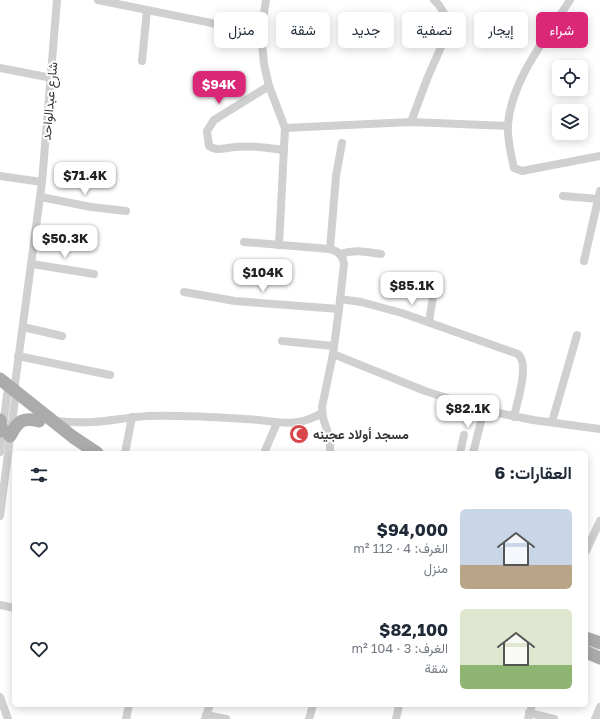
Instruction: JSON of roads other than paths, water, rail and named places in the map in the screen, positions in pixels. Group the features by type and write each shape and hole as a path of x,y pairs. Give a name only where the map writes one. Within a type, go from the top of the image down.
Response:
{"main road":[{"path":"9,390 39,421 81,451"},
{"path":"9,390 94,451"},
{"path":"4,429 24,420 31,419 39,421"},
{"path":"588,639 600,643"},
{"path":"588,653 600,658"}],"street":[{"name":"شارع عبدالواحد","path":"4,429 9,390 18,356 23,327 32,264 42,182 58,0"},
{"path":"98,0 214,24"},
{"path":"264,12 266,0"},
{"path":"411,122 427,79 448,31 448,20 439,5 434,0"},
{"path":"570,0 518,82 508,126 514,168 519,171 600,156"},
{"path":"142,61 147,10"},
{"path":"262,48 269,86 285,128 279,245"},
{"path":"0,68 52,78"},
{"path":"269,86 214,120 207,131 208,146 215,150 248,146 284,150"},
{"path":"285,128 411,122 508,126"},
{"path":"330,249 336,176 342,143"},
{"path":"0,176 42,182"},
{"path":"584,261 600,191"},
{"path":"563,196 598,200"},
{"path":"40,198 126,212"},
{"path":"244,242 330,249 340,254 344,264 339,309 322,413 328,433 330,451"},
{"path":"340,254 351,251 381,254"},
{"path":"32,264 94,274"},
{"path":"430,322 436,277"},
{"path":"184,292 235,301 339,309"},
{"path":"340,299 361,302 430,322 521,356 524,363 514,416"},
{"path":"23,327 62,336"},
{"path":"552,422 577,335"},
{"path":"282,341 333,350 425,392 484,410 600,429"},
{"path":"18,356 110,376"},
{"path":"474,451 484,410"},
{"path":"53,421 93,422 148,416 246,419 277,423 302,422 322,413"},
{"path":"125,451 132,418"},
{"path":"265,451 277,423"},
{"path":"0,452 4,429"},
{"path":"0,516 4,429"},
{"path":"460,451 464,435"},
{"path":"588,546 600,523"},
{"path":"0,605 12,608"},
{"path":"0,696 8,719"},
{"path":"126,719 128,707"},
{"path":"209,707 206,717 226,719"},
{"path":"309,719 312,707"},
{"path":"396,719 399,707"},
{"path":"595,719 600,707"},
{"path":"530,712 554,719"}],"place":[{"name":"مسجد أولاد عجينه","path":"299,434"}]}
